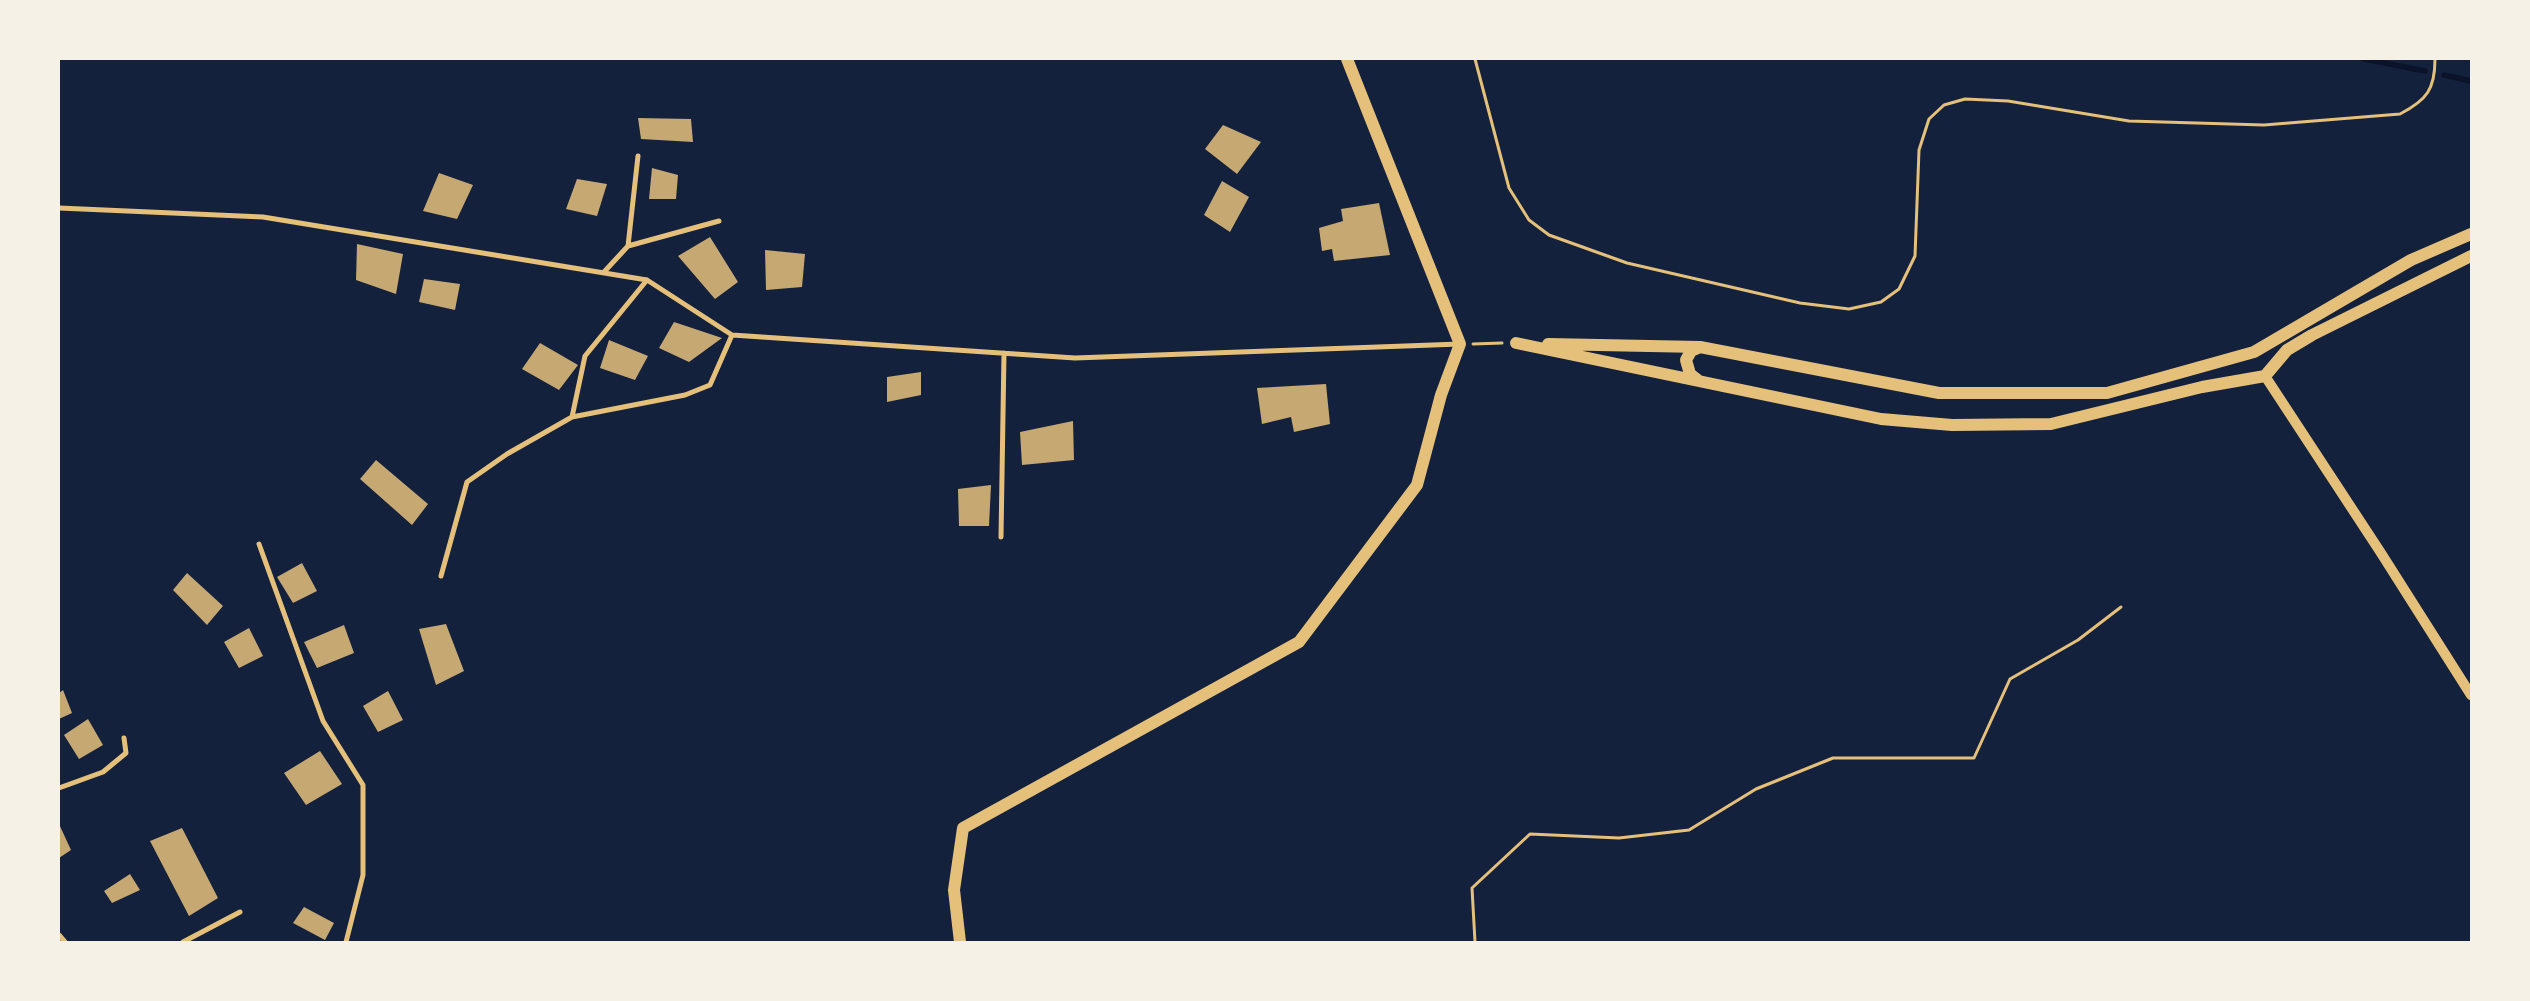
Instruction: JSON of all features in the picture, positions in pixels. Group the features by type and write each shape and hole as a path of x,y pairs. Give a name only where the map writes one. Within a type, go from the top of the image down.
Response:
{"main road":[{"path":"960,942 954,890 963,828 1299,642 1417,485 1441,395 1460,344 1347,59"},
{"path":"1516,343 1700,347 1939,394 2107,393 2243,355 2263,347 2411,260 2471,234"},
{"path":"1516,343 1881,420 1952,426 2051,424 2202,387 2260,377 2274,366 2287,350 2312,335 2471,256"},
{"path":"1700,347 1690,352 1686,360 1690,374 1700,381"},
{"path":"2263,347 2271,347 2274,352 2276,359 2274,366"},
{"path":"2243,355 2235,362 2236,370 2242,376 2260,377"},
{"path":"2260,377 2381,553 2471,695"}],"street":[{"path":"628,246 638,156"},
{"path":"59,208 263,217 647,280 732,336 1074,358 1460,344"},
{"path":"604,272 628,246 719,221"},
{"path":"572,417 585,356 647,280"},
{"path":"441,576 467,482 507,454 572,417 685,395 710,385 732,336"},
{"path":"1001,538 1004,353"},
{"path":"259,544 323,721 363,784 364,875 346,942"},
{"path":"59,788 103,772 126,753 124,738"},
{"path":"183,942 240,912"},
{"path":"59,935 65,942"}],"path":[{"path":"1474,59 1509,188 1529,220 1549,235 1627,263 1800,303 1849,309 1882,302 1899,289 1915,256 1919,150 1928,119 1944,105 1965,99 1991,100 2129,121 2264,125 2400,114 2419,104 2435,79 2434,59"},
{"path":"1460,344 1516,343"},
{"path":"1475,942 1472,888 1530,834 1619,838 1689,830 1756,789 1833,758 1974,758 2010,679 2078,640 2121,607"}],"building":[{"path":"638,118 691,119 693,142 641,139"},
{"path":"1223,125 1261,142 1237,174 1205,149"},
{"path":"652,168 678,175 676,199 649,199"},
{"path":"439,173 473,185 457,219 423,211"},
{"path":"577,179 607,184 597,216 566,209"},
{"path":"1222,181 1249,197 1230,232 1204,215"},
{"path":"1379,203 1390,255 1334,261 1332,249 1322,251 1319,228 1343,221 1341,209"},
{"path":"710,237 738,282 715,299 678,256"},
{"path":"357,244 403,254 396,294 356,280"},
{"path":"765,250 805,254 802,287 766,290"},
{"path":"424,279 460,284 455,310 419,302"},
{"path":"674,322 722,338 689,362 659,348"},
{"path":"609,340 648,356 635,380 600,368"},
{"path":"540,343 578,365 559,390 522,369"},
{"path":"921,372 921,395 887,402 887,377"},
{"path":"1326,384 1330,424 1294,432 1291,417 1262,424 1257,388"},
{"path":"1073,421 1074,460 1022,465 1020,432"},
{"path":"376,460 428,504 412,525 360,479"},
{"path":"991,485 989,526 959,526 958,489"},
{"path":"302,563 317,591 293,603 277,577"},
{"path":"187,573 223,606 207,625 173,590"},
{"path":"446,624 464,671 436,685 419,629"},
{"path":"344,625 354,653 317,668 304,642"},
{"path":"249,628 263,656 239,668 224,642"},
{"path":"63,690 72,713 59,719 59,693"},
{"path":"388,691 403,720 378,732 363,706"},
{"path":"88,719 103,745 79,759 64,735"},
{"path":"320,751 342,784 306,805 284,773"},
{"path":"59,824 71,850 59,858"},
{"path":"182,828 218,898 189,916 150,841"},
{"path":"130,874 140,890 112,903 104,891"},
{"path":"304,907 334,923 325,940 293,923"}],"waterway":[{"path":"2364,59 2425,71"},
{"path":"2444,75 2471,81"}]}
